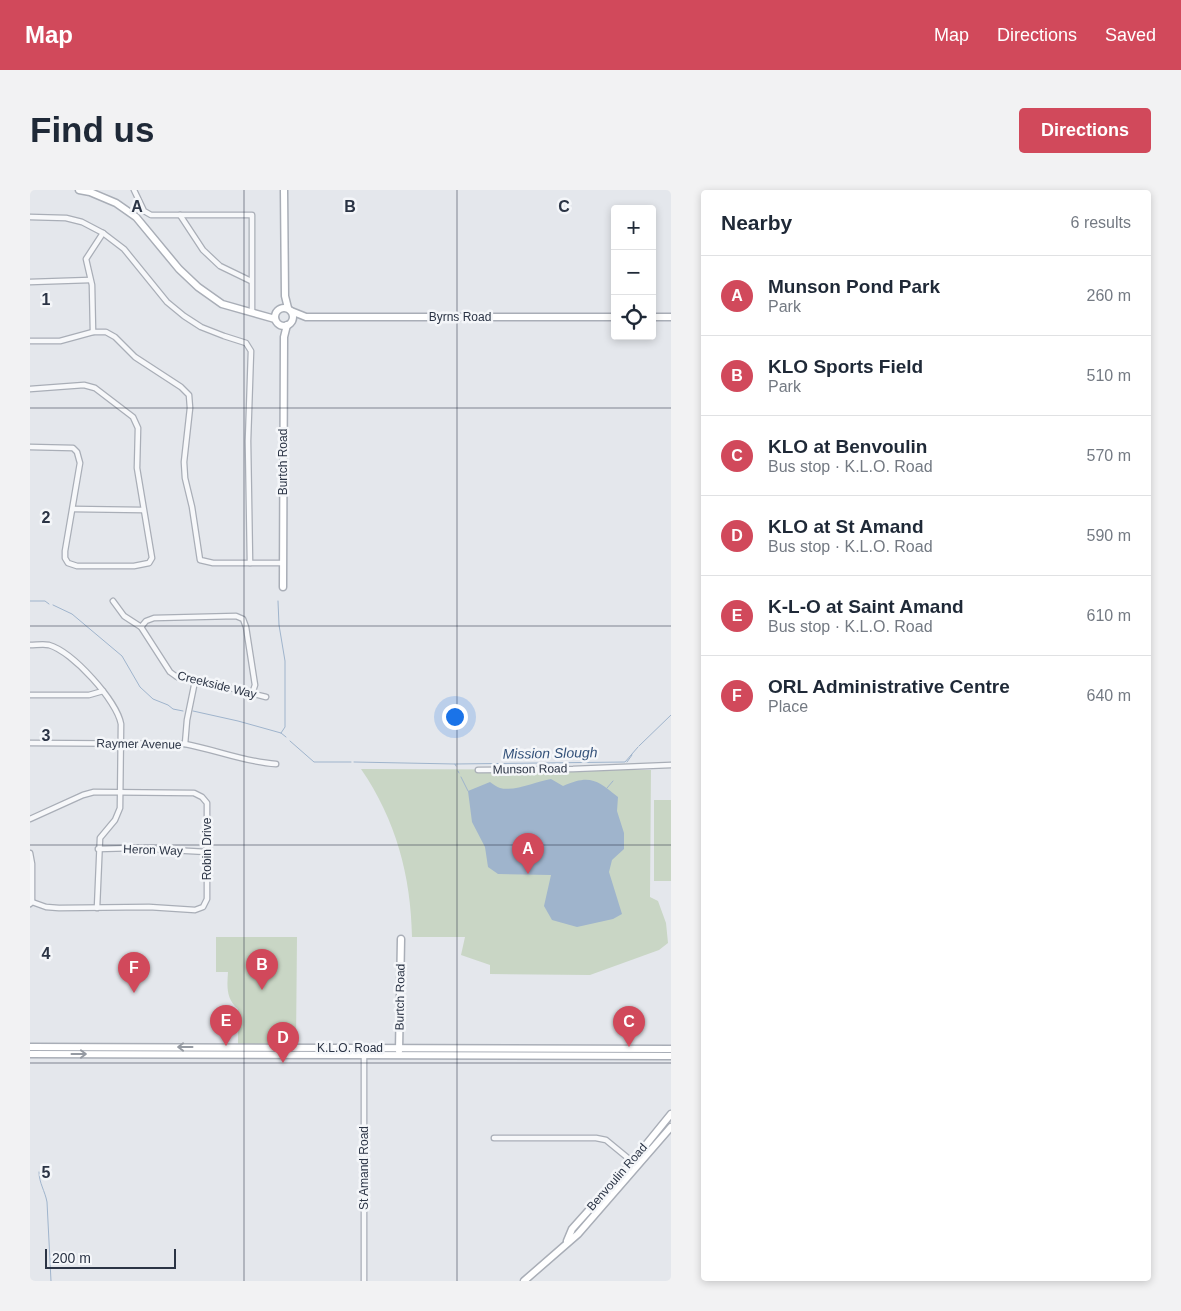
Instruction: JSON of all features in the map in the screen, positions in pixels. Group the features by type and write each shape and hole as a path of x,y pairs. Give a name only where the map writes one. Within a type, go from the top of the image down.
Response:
{"main road":[{"path":"79,190 90,192 116,203 136,217 179,269 198,287 222,304 262,315 277,322 289,323 293,316 285,296 284,190"},
{"path":"277,322 278,310 285,296"},
{"path":"262,315 284,307 290,310"},
{"name":"Byrns Road","path":"290,310 306,316 611,317"},
{"name":"Byrns Road","path":"289,323 306,316"},
{"path":"656,317 671,317"},
{"name":"Burtch Road","path":"277,322 284,338"},
{"name":"Burtch Road","path":"283,587 284,338 289,323"},
{"name":"Burtch Road","path":"399,1052 401,939"},
{"name":"K.L.O. Road","path":"30,1047 671,1056"},
{"name":"K.L.O. Road","path":"30,1054 364,1055 399,1052 671,1049"},
{"name":"Benvoulin Road","path":"524,1281 578,1234 635,1164 671,1114"},
{"name":"Benvoulin Road","path":"635,1164 671,1128"}],"street":[{"path":"134,190 139,202 148,214 252,215 252,312"},
{"path":"180,215 203,250 220,266 252,281"},
{"path":"30,217 66,218 82,222 102,233 124,249 166,302 201,327 246,343 251,351 248,442 250,563"},
{"path":"93,332 90,280 86,260 102,233"},
{"path":"30,282 90,280"},
{"path":"30,341 60,341 93,332 106,332 115,337 135,357 181,387 189,396 190,408 184,462 185,478 192,507 200,560 212,563 283,563"},
{"path":"30,389 84,385 95,388 132,417 138,428 137,468 152,558 149,564 134,566 77,566 68,563 65,558 65,551 80,463 77,452 72,448 30,447"},
{"path":"72,509 143,510"},
{"name":"Creekside Way","path":"113,601 124,616 141,628 170,672 177,677 266,697"},
{"path":"141,628 146,622 154,618 236,616 243,619 254,685 252,694"},
{"path":"30,645 48,645 58,649 92,677 120,716 120,808 115,820 100,838 98,848 97,908"},
{"path":"185,744 187,720 195,681"},
{"path":"30,695 89,695 103,691"},
{"name":"Raymer Avenue","path":"30,743 185,744 256,763 276,764"},
{"name":"Munson Road","path":"478,770 671,765"},
{"name":"Robin Drive","path":"30,819 83,795 94,792 194,793 202,797 207,803 207,899 203,907 195,910 149,907 46,907 31,903"},
{"name":"Heron Way","path":"98,848 207,852"},
{"path":"30,853 32,864 31,903"},
{"name":"St Amand Road","path":"364,1055 364,1281"},
{"path":"494,1138 596,1138 606,1140 635,1164"}],"green space":[{"path":"361,769 651,770 650,897 658,901 666,923 668,943 659,950 590,975 490,974 490,965 461,955 465,937 412,937 409,892 399,849 384,808"},
{"path":"654,800 671,800 671,881 654,881"},
{"path":"216,937 297,937 296,1044 238,1044 238,1009 229,997 228,972 216,972"}],"water":[{"path":"551,779 563,786 580,780 593,781 604,786 618,797 617,811 624,833 624,849 612,860 609,872 622,914 613,919 577,927 552,920 544,906 551,875 498,874 488,867 485,847 472,822 468,791 490,782 500,788 512,789"}],"waterway":[{"name":"Mission Slough","path":"30,601 45,601 49,604"},
{"path":"278,601 279,625 285,661 285,727 281,733"},
{"name":"Mission Slough","path":"53,605 72,614 122,656 140,687 153,699 173,709 183,711"},
{"name":"Mission Slough","path":"193,711 281,733 286,737"},
{"name":"Mission Slough","path":"639,746 671,715"},
{"name":"Mission Slough","path":"290,741 314,762 351,762"},
{"name":"Mission Slough","path":"455,764 625,762 638,747"},
{"name":"Mission Slough","path":"627,762 632,755"},
{"name":"Mission Slough","path":"354,762 455,764 456,766"},
{"name":"Mission Slough","path":"461,777 468,791"},
{"name":"Mission Slough","path":"607,788 613,781"},
{"path":"39,1172 47,1202 51,1281"}],"place":[{"name":"Munson Pond Park","path":"528,874"},
{"name":"KLO Sports Field","path":"262,990"},
{"name":"ORL Administrative Centre","path":"134,993"},
{"name":"K-L-O at Saint Amand","path":"226,1046"},
{"name":"KLO at Benvoulin","path":"629,1047"},
{"name":"KLO at St Amand","path":"283,1063"}]}
